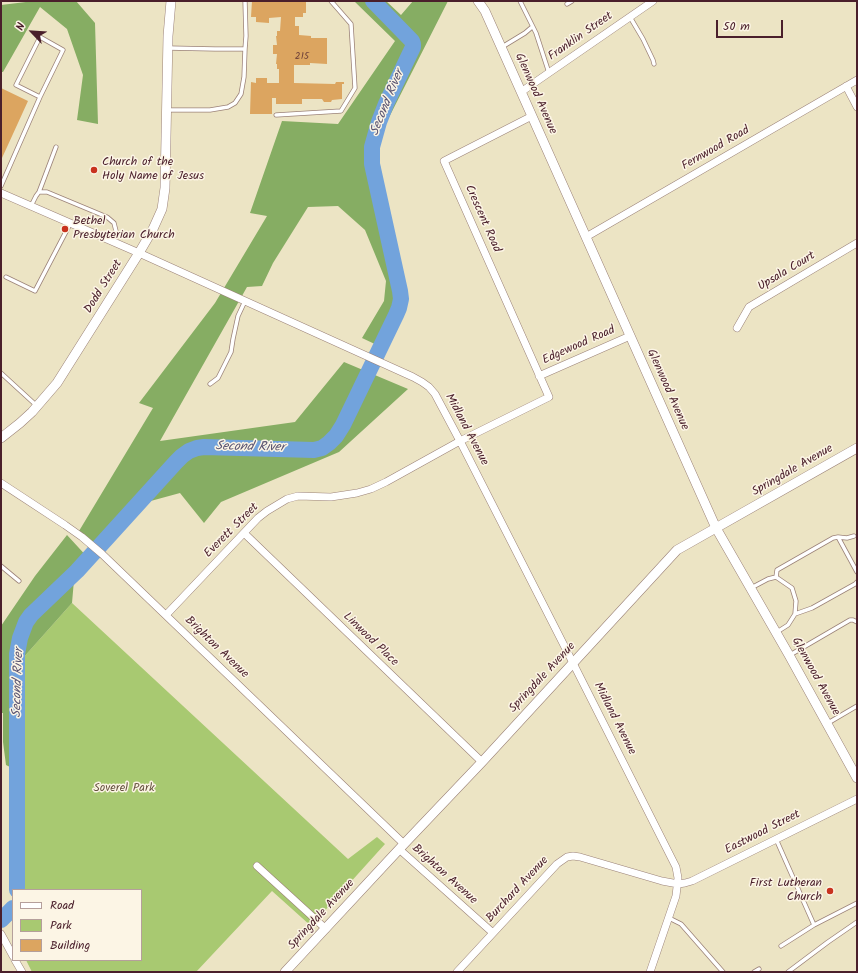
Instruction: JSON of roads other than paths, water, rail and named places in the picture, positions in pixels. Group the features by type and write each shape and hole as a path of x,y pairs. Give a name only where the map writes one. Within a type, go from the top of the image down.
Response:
{"street":[{"name":"Dodd Street","path":"1,438 38,406 57,383 139,253 162,209 164,198 168,48 171,1"},
{"name":"Glenwood Avenue","path":"478,1 485,11 716,528 857,778"},
{"name":"Franklin Street","path":"521,92 653,1"},
{"name":"Fernwood Road","path":"586,236 857,80"},
{"path":"846,86 857,107"},
{"name":"Crescent Road","path":"532,116 444,161 539,376"},
{"name":"Midland Avenue","path":"1,193 139,253 414,377 435,394 460,440 674,862 678,873 678,884"},
{"name":"Upsala Court","path":"737,328 749,307 857,243"},
{"name":"Edgewood Road","path":"460,440 549,397 539,376 630,336"},
{"name":"Everett Street","path":"166,615 258,518 287,499 298,496 331,497 371,489 460,440"},
{"name":"Springdale Avenue","path":"285,972 482,762 677,550 857,448"},
{"name":"Brighton Avenue","path":"1,483 66,525 102,554 493,933"},
{"name":"Linwood Place","path":"244,533 482,762"},
{"name":"Eastwood Street","path":"678,884 685,884 692,881 857,799"},
{"name":"Burchard Avenue","path":"456,972 557,864 567,857 580,856 662,881 678,884"},
{"path":"257,866 326,929"},
{"path":"650,972 676,896 678,884"},
{"path":"2,936 12,954"},
{"path":"16,961 22,972"}],"lane":[{"path":"166,110 210,110 228,107 235,103 241,94 244,77 246,1"},
{"path":"276,115 341,111 355,88 351,24 331,1"},
{"path":"520,1 536,33 549,73"},
{"path":"568,4 572,1"},
{"path":"630,17 643,39 654,64"},
{"path":"501,47 525,33 532,27"},
{"path":"1,186 40,97 63,50 40,38 16,85 40,97"},
{"path":"168,48 215,50 245,49"},
{"path":"31,206 39,192 56,147"},
{"path":"39,192 47,192 107,217 114,223 116,232 112,242"},
{"path":"6,277 36,290 70,224"},
{"path":"210,384 218,378 232,352 238,316 245,301"},
{"path":"1,373 38,406"},
{"path":"776,577 777,570 833,538 847,538 854,536"},
{"path":"838,537 857,572"},
{"path":"1,566 19,581"},
{"path":"751,588 768,579 776,577 792,588 796,601 795,614 788,625 776,632"},
{"path":"795,614 812,608 857,582"},
{"path":"789,655 850,620 857,622"},
{"path":"827,723 857,706"},
{"path":"776,839 814,925"},
{"path":"781,946 814,925 857,903"},
{"path":"668,918 681,924 723,972"},
{"path":"788,972 857,922"},
{"path":"754,972 759,969"}],"waterway":[{"name":"Second River","path":"17,889 17,654 20,638 26,622 31,615 77,571 176,462 189,451 204,447 314,450 322,448 329,443 336,436 343,425 399,308 401,299 400,291 372,164 372,147 386,104 413,47 413,44 412,41 373,1"},
{"name":"Second River","path":"1,920 12,909"}],"place":[{"name":"Church of the Holy Name of Jesus","path":"94,170"},
{"name":"Bethel Presbyterian Church","path":"65,229"},
{"name":"First Lutheran Church","path":"830,891"}],"park label":[{"name":"Soverel Park","path":"124,789"}]}
